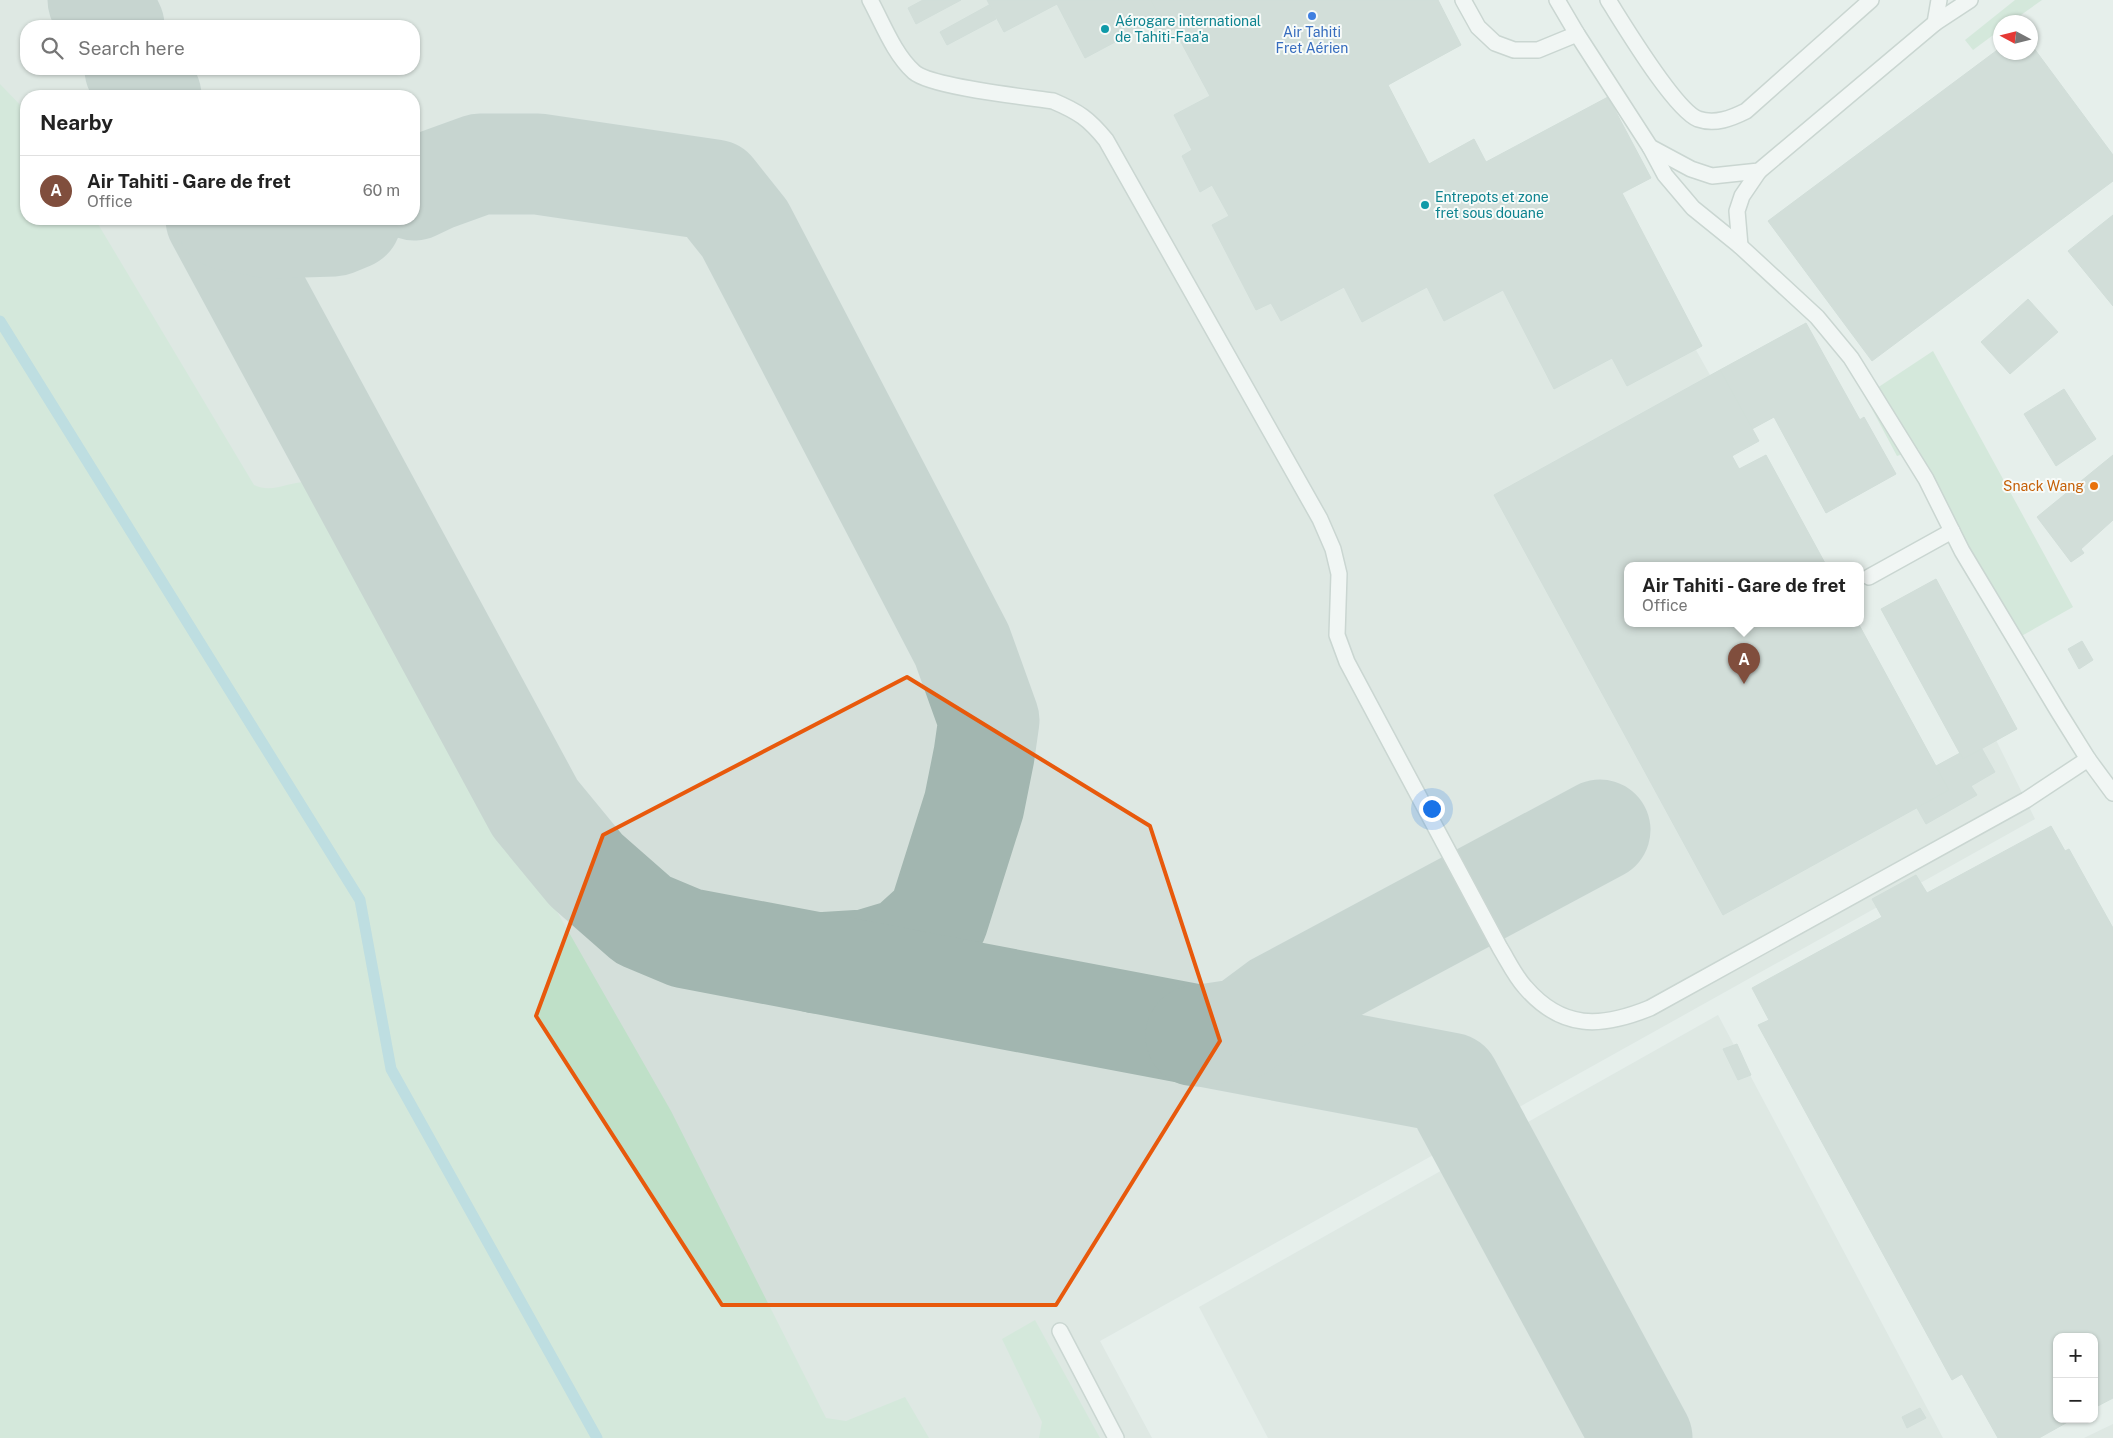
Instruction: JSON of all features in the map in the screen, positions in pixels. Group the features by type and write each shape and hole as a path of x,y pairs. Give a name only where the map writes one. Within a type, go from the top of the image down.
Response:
{"street":[{"path":"870,0 902,59 916,74 939,83 1053,102 1071,108 1090,120 1106,140 1320,520 1333,549 1339,574 1338,635 1347,662 1500,948 1524,986 1555,1014 1578,1021 1603,1022 1625,1018 1650,1008 2026,800 2088,759"},
{"path":"1464,0 1478,27 1495,43 1514,50 1538,50 1577,34"},
{"path":"1557,0 1650,147 1665,175 1693,208 1740,246 1817,317 1851,358 1926,478 1967,559 2088,759 2113,792"},
{"path":"1608,0 1652,67 1686,111 1698,119 1716,122 1746,112 1871,0"},
{"path":"1935,23 1940,0"},
{"path":"1740,246 1737,211 1742,196 1758,171 1935,23 1970,0"},
{"path":"1650,147 1691,169 1712,176 1758,171"},
{"path":"1869,577 1952,531"},
{"path":"1060,1331 1116,1438"}],"highlighted area":[{"path":"907,677 1150,826 1220,1041 1056,1305 722,1305 536,1016 603,835"}],"shaded area":[{"path":"0,0 1438,0 1461,45 1388,85 1428,164 1474,139 1486,162 1608,97 1651,178 1622,194 1702,346 1696,350 1710,375 1806,323 1859,419 1864,417 1896,474 1826,513 1774,417 1752,429 1732,456 1740,469 1766,455 1824,562 1624,562 1624,627 1860,627 1936,766 1960,753 1881,609 1936,579 2017,729 1996,740 2035,819 1100,1341 1152,1438 0,1438"},
{"path":"1718,1015 1943,1438 1268,1438 1199,1307"},
{"path":"2113,1424 2113,1438 2084,1438"}],"green space":[{"path":"2015,0 2042,0 2021,15 1996,15"},
{"path":"1993,18 1993,35 1973,50 1965,40"},
{"path":"0,84 20,105 20,225 99,225 254,485 274,488 308,482 316,490 671,1111 826,1418 846,1421 905,1397 929,1438 0,1438"},
{"path":"1933,351 2073,607 2016,639 1918,449 1897,456 1865,396"},
{"path":"1035,1320 1100,1438 1039,1438 1042,1422 1002,1339"}],"building":[{"path":"923,0 961,0 916,24 908,8"},
{"name":"Aérogare international de Tahiti-Faa'a","path":"987,0 1151,0 1156,10 1143,17 1147,25 1085,58 1057,4 1004,32"},
{"name":"Entrepots et zone fret sous douane","path":"1151,0 1438,0 1461,45 1388,85 1429,164 1474,139 1486,162 1608,97 1651,178 1622,193 1702,346 1627,386 1612,358 1554,389 1503,290 1444,321 1427,287 1362,322 1344,287 1281,321 1271,303 1256,310 1212,225 1229,216 1212,185 1200,192 1182,156 1192,150 1174,115 1210,96 1174,29 1154,39 1143,17 1156,10"},
{"path":"989,5 996,19 947,45 940,32"},
{"path":"1993,53 1993,60 2038,60 2038,54 2113,155 2113,181 1872,361 1768,221"},
{"path":"2113,215 2113,306 2068,251"},
{"path":"2028,299 2058,332 2010,374 1981,342"},
{"path":"1806,323 1860,420 1864,417 1896,474 1826,513 1774,417 1752,429 1720,370"},
{"path":"1720,370 1759,441 1732,456 1739,469 1766,455 1824,562 1624,562 1624,627 1860,627 1949,790 1723,915 1494,495"},
{"path":"2064,389 2096,439 2056,466 2024,414"},
{"name":"Snack Wang","path":"2113,455 2113,520 2081,549 2084,553 2071,562 2037,517"},
{"path":"1936,579 2017,729 1963,759 1881,609"},
{"path":"2082,641 2093,660 2079,669 2068,649"},
{"path":"1982,749 1995,772 1971,786 1977,795 1926,824 1917,808 1949,790 1936,766 1960,753 1963,759"},
{"path":"2051,826 2065,851 2069,849 2113,928 2113,1398 2098,1406 2098,1333 2053,1333 2053,1423 2066,1423 2039,1438 1998,1438 1962,1374 1952,1380 1758,1025 1769,1020 1752,988 1882,917 1872,899 1916,875 1927,893"},
{"path":"1737,1044 1751,1075 1738,1080 1723,1049"},
{"path":"1920,1408 1926,1418 1907,1428 1902,1417"}],"waterway":[{"path":"0,321 360,900 391,1069 597,1438"}],"taxiway":[{"path":"98,0 105,8 111,20"},
{"path":"139,75 147,90"},
{"path":"420,187 480,164 538,164 714,190 745,229 962,645 989,720 974,805 938,919 906,948 866,960 817,963"},
{"path":"219,225 535,808 586,870 643,920 686,938 1450,1083 1642,1438"},
{"path":"255,225 270,228 336,225"},
{"path":"1196,1036 1242,1029 1277,1003 1600,830"}],"place":[{"name":"Air Tahiti Fret Aérien","path":"1312,16"},
{"name":"Aérogare international de Tahiti-Faa'a","path":"1105,29"},
{"name":"Entrepots et zone fret sous douane","path":"1425,205"},
{"name":"Snack Wang","path":"2094,486"},
{"name":"Air Tahiti - Gare de fret","path":"1744,684"}]}
